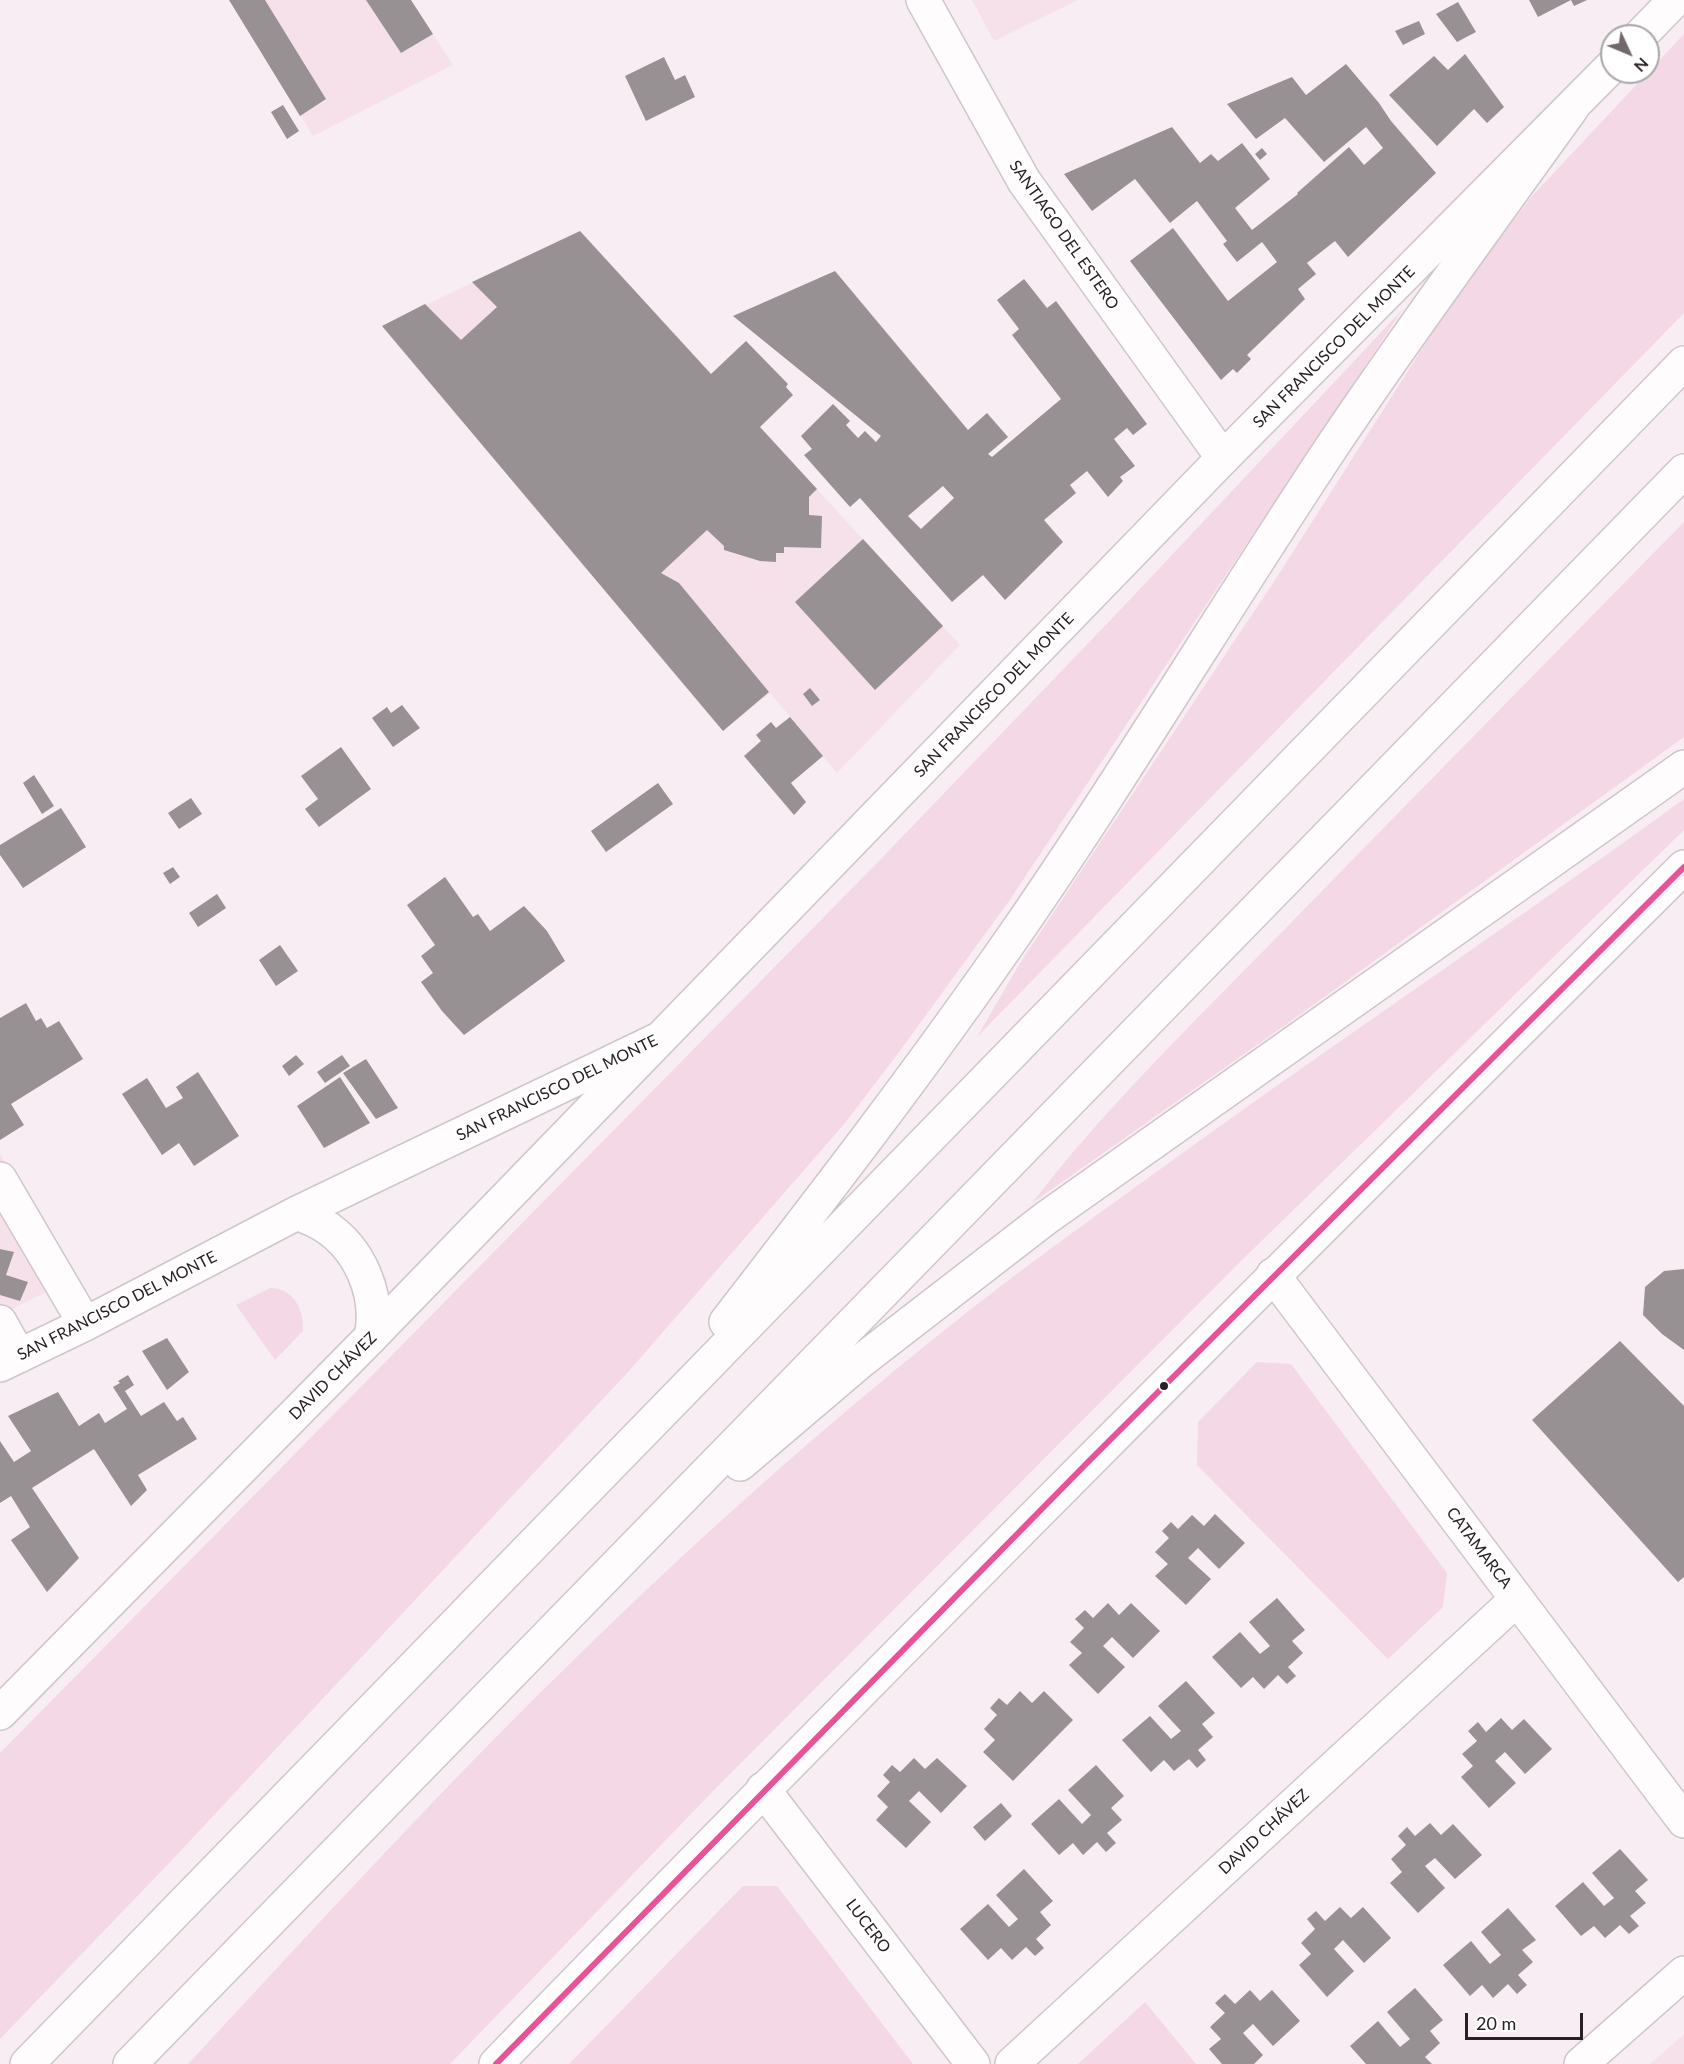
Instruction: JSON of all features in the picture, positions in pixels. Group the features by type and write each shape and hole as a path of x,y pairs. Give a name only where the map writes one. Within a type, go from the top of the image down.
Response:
{"main road":[{"name":"SANTIAGO DEL ESTERO","path":"923,0 1024,181 1223,458"},
{"path":"1652,24 1675,0"},
{"name":"SAN FRANCISCO DEL MONTE","path":"9,1360 85,1324 297,1213 663,1036 1223,458 1600,79"},
{"path":"630,1446 915,1076 1009,943 1095,815 1331,449 1422,317 1572,108"},
{"path":"27,2064 1684,363"},
{"path":"130,2064 1684,471"},
{"path":"583,1598 861,1361 1046,1218 1684,767"},
{"path":"496,2064 763,1789 1273,1275 1684,867"},
{"name":"DAVID CHÁVEZ","path":"0,1713 371,1337 663,1036"},
{"path":"0,1179 85,1324"},
{"path":"297,1213 322,1225 337,1236 362,1268 373,1302 374,1326 371,1337"},
{"name":"CATAMARCA","path":"1273,1275 1684,1821"},
{"path":"0,1322 9,1360"},
{"name":"DAVID CHÁVEZ","path":"1012,2064 1517,1599"},
{"name":"LUCERO","path":"763,1789 973,2064"},
{"path":"1581,2064 1684,1973"}],"shaded area":[{"path":"230,0 411,0 453,65 313,136"},
{"path":"972,0 1078,0 994,41"},
{"path":"1684,34 1684,313 977,1037 1020,963 1277,577 1462,286 1533,195 1637,84 1660,84 1660,60"},
{"path":"580,231 960,645 837,773 770,693 723,731 382,326"},
{"path":"1403,309 1009,901 845,1123 629,1371 172,1860 0,2039 0,1753 878,862 1122,608"},
{"path":"1684,522 1684,737 1291,1021 1032,1203 1060,1167 1151,1066"},
{"path":"1684,799 1684,830 1245,1257 716,1788 450,2064 188,2064 386,1851 539,1694 677,1561 855,1404 975,1306 1094,1217"},
{"path":"0,1154 75,1278 0,1315"},
{"path":"270,1288 278,1289 291,1296 299,1308 303,1323 303,1331 275,1360 236,1305"},
{"path":"1257,1362 1291,1364 1447,1573 1443,1607 1388,1659 1197,1465 1198,1422"},
{"path":"743,1886 777,1886 913,2064 569,2064"},
{"path":"1145,2002 1196,2064 1078,2064"},
{"path":"1684,2034 1684,2064 1650,2064"}],"building":[{"path":"229,0 265,0 326,99 300,116"},
{"path":"366,0 411,0 433,34 401,53"},
{"path":"1529,0 1571,0 1538,17"},
{"path":"1571,0 1587,0 1574,6"},
{"path":"1458,2 1476,32 1457,42 1436,14"},
{"path":"1419,21 1425,34 1403,45 1395,31"},
{"path":"1465,54 1504,107 1487,123 1474,109 1437,146 1389,95 1434,56 1448,70"},
{"path":"664,57 675,80 685,75 695,97 646,121 625,76"},
{"path":"1346,64 1436,173 1348,257 1335,241 1307,263 1316,274 1298,289 1305,299 1247,355 1251,359 1237,373 1233,369 1221,380 1130,261 1173,228 1228,301 1277,262 1262,242 1237,262 1223,244 1227,241 1197,201 1170,223 1135,179 1092,211 1064,174 1172,127 1200,163 1211,154 1218,161 1242,143 1270,179 1235,208 1252,230 1298,194 1349,147 1364,165 1383,148 1366,127 1324,162 1285,118 1256,139 1227,104 1292,77 1306,95"},
{"path":"283,105 299,131 287,139 271,112"},
{"path":"1262,148 1267,154 1260,160 1255,154"},
{"path":"580,231 711,374 746,341 788,384 786,387 793,395 760,427 817,489 809,497 809,515 822,516 821,548 784,547 784,553 776,553 776,562 760,561 724,550 724,546 707,530 661,573 679,583 769,692 723,731 382,326 425,304 461,340 497,307 472,282"},
{"path":"835,271 968,430 987,413 1008,437 988,454 992,457 1061,399 1012,335 1019,329 997,300 1024,279 1047,308 1056,301 1147,424 1133,435 1127,428 1114,439 1135,466 1120,477 1123,481 1108,497 1087,471 1070,485 1076,493 1044,520 1063,542 1005,600 983,575 952,602 860,498 850,507 804,455 812,449 801,436 833,404 850,421 846,425 858,438 865,431 876,442 881,436 733,316","holes":["943,486 954,498 921,529 908,516"]},
{"path":"863,539 943,626 875,690 795,602"},
{"path":"810,688 820,700 812,706 803,694"},
{"path":"402,705 420,728 393,747 372,718 387,707 391,713"},
{"path":"790,717 823,756 791,783 806,802 794,815 744,756 761,741 756,735 771,722 776,728"},
{"path":"341,747 371,789 319,827 305,809 318,799 301,776"},
{"path":"34,775 54,806 42,814 23,783"},
{"path":"658,783 673,804 606,852 591,831"},
{"path":"191,798 202,814 179,829 168,813"},
{"path":"61,808 86,847 23,888 0,855 0,845"},
{"path":"173,867 180,877 170,884 163,873"},
{"path":"445,877 473,917 478,914 490,931 524,906 547,931 565,961 464,1035 442,1011 421,982 433,973 421,956 435,945 407,905"},
{"path":"217,894 226,908 198,927 189,913"},
{"path":"280,945 298,971 276,986 259,960"},
{"path":"26,1003 36,1021 41,1018 47,1028 59,1021 83,1059 11,1104 24,1125 0,1140 0,1018"},
{"path":"296,1055 304,1064 289,1076 282,1066"},
{"path":"342,1055 350,1066 325,1083 317,1072"},
{"path":"366,1059 398,1108 376,1119 343,1073"},
{"path":"198,1072 239,1136 194,1166 179,1143 162,1155 122,1094 147,1078 166,1108 183,1098 176,1087"},
{"path":"340,1077 370,1123 324,1148 297,1106"},
{"path":"0,1249 14,1252 6,1275 28,1282 20,1301 0,1295"},
{"path":"1684,1269 1684,1350 1662,1334 1643,1315 1645,1287 1664,1271"},
{"path":"167,1338 189,1372 167,1390 142,1351"},
{"path":"1620,1341 1684,1406 1684,1577 1678,1582 1532,1420"},
{"path":"128,1375 134,1385 125,1391 141,1416 164,1402 177,1421 183,1417 197,1439 138,1475 147,1490 131,1506 94,1449 32,1488 79,1558 47,1592 11,1540 30,1527 11,1496 0,1503 0,1441 14,1462 31,1451 8,1416 58,1392 79,1426 99,1413 105,1423 127,1409 113,1387"},
{"path":"1215,1514 1245,1543 1219,1569 1198,1548 1188,1558 1211,1579 1186,1605 1155,1576 1168,1564 1155,1552 1169,1538 1162,1531 1171,1522 1178,1529 1192,1515 1204,1526"},
{"path":"1277,1598 1305,1630 1292,1641 1303,1653 1288,1667 1296,1676 1287,1684 1278,1675 1264,1689 1253,1677 1241,1688 1212,1657 1240,1632 1260,1654 1270,1646 1249,1622"},
{"path":"1108,1603 1119,1615 1131,1603 1160,1631 1133,1658 1112,1637 1103,1646 1125,1667 1098,1694 1069,1665 1082,1653 1070,1642 1084,1628 1075,1619 1085,1610 1093,1618"},
{"path":"1186,1681 1215,1713 1202,1724 1213,1737 1198,1750 1206,1760 1197,1768 1189,1759 1174,1771 1164,1760 1151,1772 1122,1740 1150,1716 1171,1739 1181,1731 1158,1706"},
{"path":"1020,1691 1032,1703 1044,1691 1073,1720 1013,1781 983,1752 995,1740 984,1729 997,1715 990,1708 999,1698 1007,1705"},
{"path":"1501,1718 1512,1730 1524,1719 1552,1749 1525,1774 1505,1752 1495,1761 1516,1783 1489,1808 1461,1777 1473,1766 1462,1754 1477,1741 1468,1731 1478,1722 1486,1732"},
{"path":"914,1758 925,1769 937,1758 967,1786 941,1813 919,1791 909,1801 931,1822 906,1848 876,1820 888,1807 877,1796 890,1782 883,1775 892,1765 900,1772"},
{"path":"1096,1765 1124,1796 1111,1808 1122,1820 1107,1833 1116,1843 1106,1852 1097,1842 1083,1855 1073,1843 1059,1855 1031,1824 1059,1799 1082,1824 1091,1815 1068,1790"},
{"path":"1001,1803 1012,1816 985,1841 973,1827"},
{"path":"1430,1823 1441,1835 1453,1824 1482,1855 1455,1879 1435,1858 1425,1866 1445,1888 1418,1913 1390,1883 1402,1872 1391,1859 1406,1845 1398,1836 1407,1827 1415,1836"},
{"path":"1620,1849 1648,1880 1635,1891 1646,1903 1630,1916 1639,1926 1629,1934 1620,1925 1605,1938 1594,1926 1581,1936 1555,1906 1583,1882 1604,1906 1614,1898 1592,1873"},
{"path":"1024,1869 1053,1901 1040,1912 1051,1925 1036,1939 1044,1948 1035,1956 1026,1947 1012,1960 1001,1948 988,1960 960,1929 988,1904 1009,1927 1018,1919 996,1895"},
{"path":"1340,1907 1351,1918 1363,1907 1391,1938 1364,1963 1343,1940 1334,1949 1354,1971 1327,1997 1299,1965 1311,1954 1301,1943 1315,1929 1307,1919 1316,1911 1325,1921"},
{"path":"1508,1908 1536,1940 1522,1950 1533,1962 1518,1975 1527,1985 1517,1994 1508,1984 1493,1998 1482,1985 1470,1996 1443,1965 1471,1941 1490,1964 1501,1955 1481,1932"},
{"path":"1415,1988 1443,2020 1430,2031 1440,2043 1425,2057 1432,2064 1366,2064 1350,2046 1378,2021 1400,2047 1410,2039 1387,2012"},
{"path":"1250,1990 1260,2001 1272,1990 1300,2021 1273,2046 1253,2024 1243,2033 1263,2055 1254,2064 1222,2064 1209,2049 1221,2039 1210,2027 1225,2013 1215,2003 1225,1994 1235,2004"}],"transit line":[{"path":"496,2064 1087,1463 1684,867"}]}
